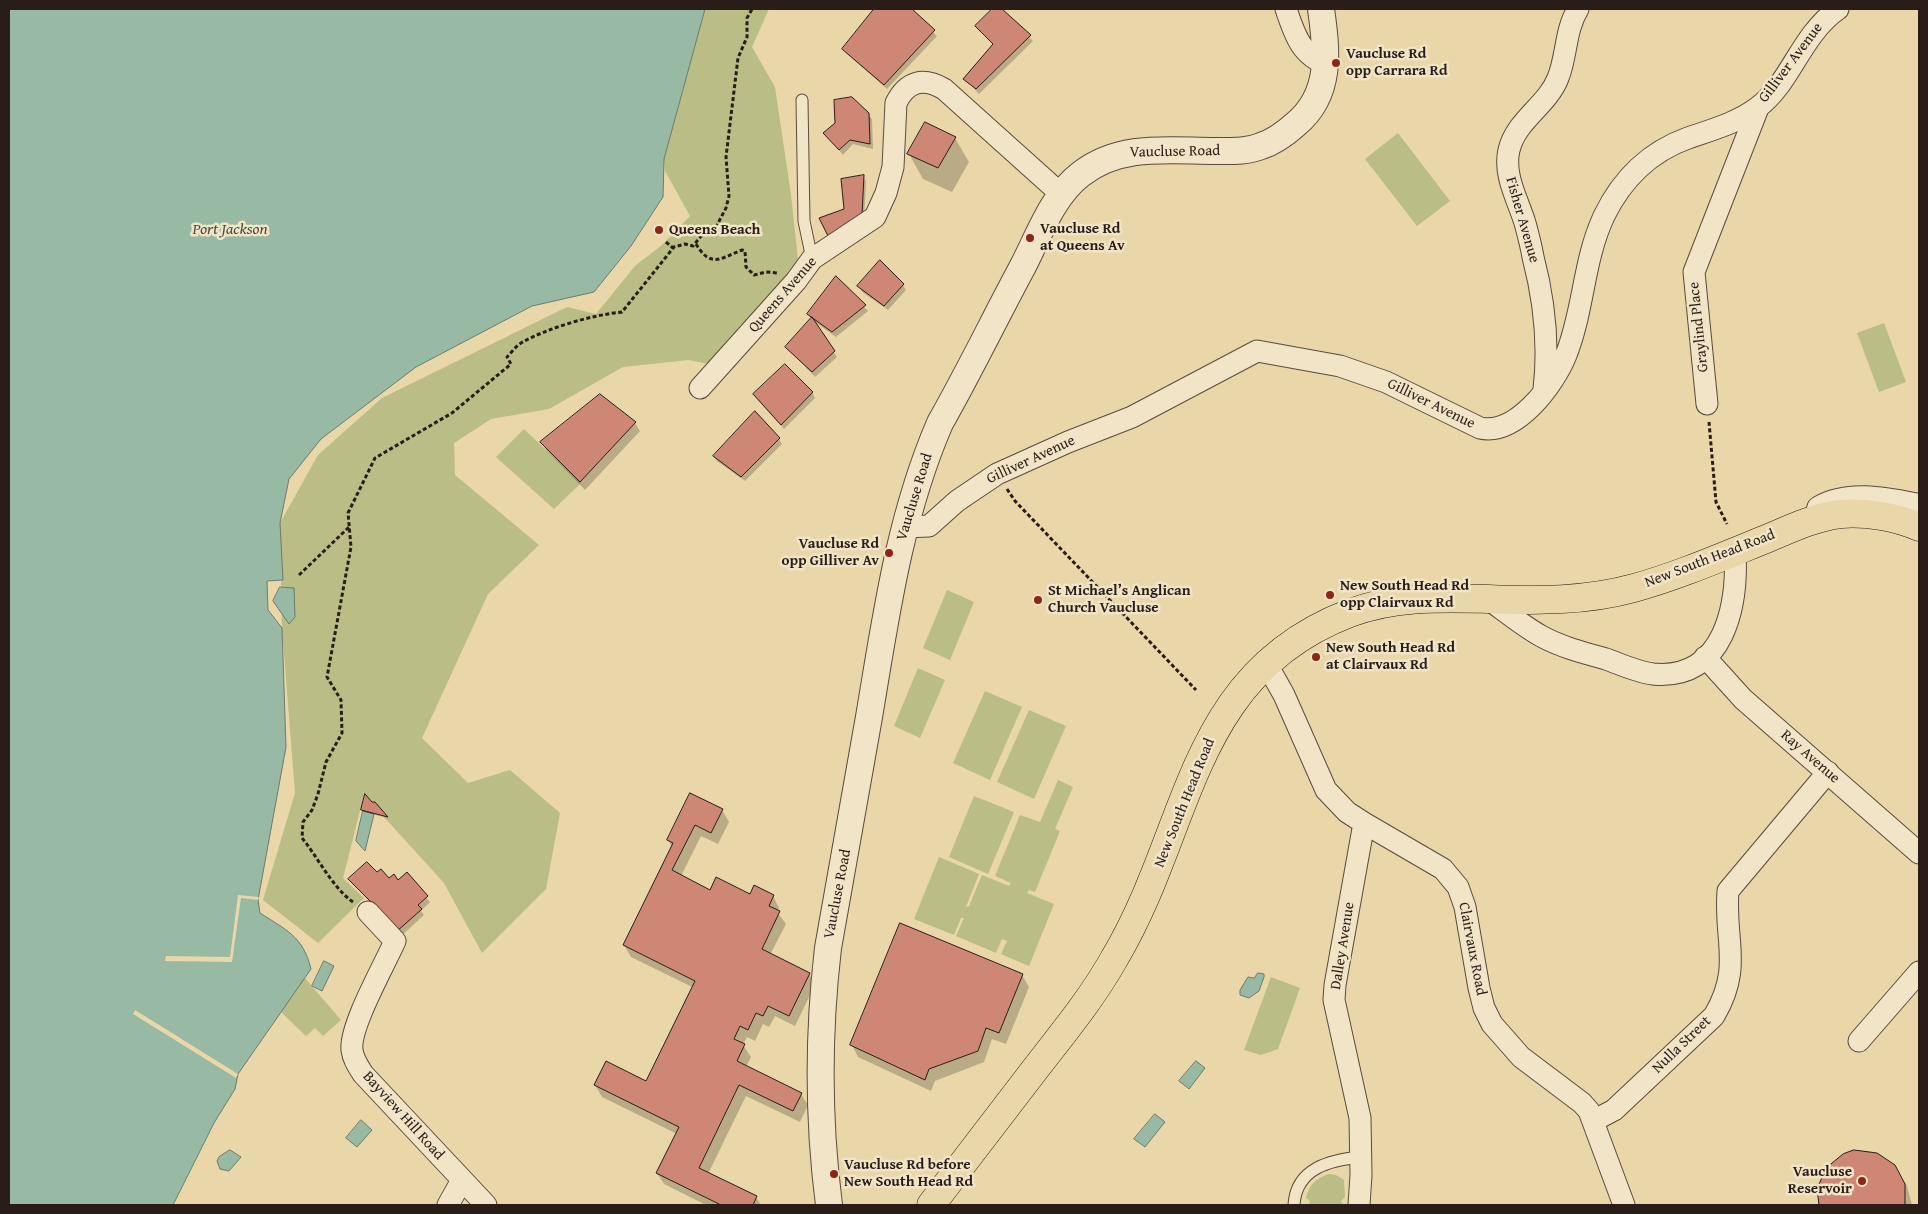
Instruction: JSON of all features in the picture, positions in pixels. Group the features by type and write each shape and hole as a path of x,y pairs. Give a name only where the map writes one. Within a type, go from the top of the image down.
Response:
{"main road":[{"name":"New South Head Road","path":"931,1205 1076,1016 1114,960 1155,878 1207,745 1228,707 1266,663 1290,643 1326,623 1380,604 1428,598 1567,599 1630,589 1691,570 1792,527 1826,517 1857,514 1890,517 1919,527"}],"street":[{"path":"1286,9 1298,43 1317,61 1327,64"},
{"name":"Vaucluse Road","path":"829,1205 820,1115 824,976 894,568 914,490 940,423 1062,195 1082,174 1117,154 1148,151 1237,151 1267,144 1289,130 1309,112 1317,101 1327,64 1321,9"},
{"name":"Fisher Avenue","path":"1544,389 1546,349 1541,300 1525,224 1510,179 1509,150 1521,126 1552,90 1562,65 1569,31 1578,9"},
{"name":"Gilliver Avenue","path":"904,527 929,526 957,501 997,474 1132,416 1257,351 1340,366 1386,382 1458,418 1490,430 1500,429 1521,416 1544,389 1565,357 1572,338 1587,265 1596,235 1613,199 1625,182 1638,167 1671,145 1722,126 1758,108 1781,82 1812,32 1838,9"},
{"name":"Queens Avenue","path":"700,388 796,281 812,258 875,217 886,193 893,167 896,103 900,95 915,83 933,83 944,89 1062,195"},
{"name":"Graylind Place","path":"1707,404 1694,272 1758,108"},
{"name":"New South Head Road","path":"1792,527 1825,506 1846,500 1876,500 1919,507"},
{"path":"1488,599 1541,636 1571,649 1653,674 1682,670 1705,657 1722,636 1733,607 1736,582 1734,551"},
{"name":"Ray Avenue","path":"1705,657 1743,699 1919,853"},
{"name":"Clairvaux Road","path":"1266,663 1284,695 1326,790 1347,812 1443,869 1458,886 1465,907 1480,995 1492,1024 1521,1057 1582,1103 1593,1121 1599,1142 1624,1205"},
{"name":"Nulla Street","path":"1593,1121 1614,1110 1714,1016 1725,997 1730,980 1731,939 1726,914 1728,892 1828,772"},
{"name":"Dalley Avenue","path":"1359,1205 1360,1118 1334,1000 1335,985 1364,823"},
{"name":"Bayview Hill Road","path":"368,912 396,941 354,1031 351,1048 354,1060 364,1074 486,1205"},
{"path":"1859,1041 1919,972"},
{"path":"448,1205 462,1180"}],"lane":[{"path":"802,100 804,221 812,258"},
{"path":"1294,1205 1297,1189 1310,1172 1337,1159 1361,1157"}],"path":[{"path":"368,912 337,889 321,862 302,838 303,822 312,810 326,762 342,733 341,700 327,676 351,547 348,513 375,458 452,413 511,364 507,357 519,344 544,333 605,314 622,312 673,248 685,244 688,246 696,244 702,235 716,226 726,208 729,196 726,157 738,58 747,37 747,18 752,9"},
{"path":"666,242 673,248"},
{"path":"696,244 706,257 714,260 724,259 742,250 745,251 746,267 749,273 761,275 773,271 796,281"},
{"path":"1707,404 1716,502 1727,524"},
{"path":"997,474 1015,501 1196,690"},
{"path":"298,575 350,527"}],"green space":[{"path":"705,9 769,9 752,47 775,87 791,195 799,269 713,365 689,360 623,367 549,409 491,419 454,443 455,475 539,545 488,594 422,738 468,783 510,770 560,813 546,889 482,953 444,883 364,795 343,878 364,898 318,943 263,900 295,793 282,628 280,523 318,455 382,398 567,307 596,314 635,266 662,245 690,216 665,171 664,159"},
{"path":"1398,133 1450,201 1417,226 1365,159"},
{"path":"1884,323 1906,382 1879,392 1857,333"},
{"path":"524,429 581,483 554,509 496,457"},
{"path":"947,590 974,602 950,660 923,648"},
{"path":"918,668 945,680 920,738 894,726"},
{"path":"985,691 1022,707 990,780 953,763"},
{"path":"1029,710 1066,726 1034,799 997,782"},
{"path":"1058,780 1073,787 1055,829 1060,831 1035,892 1029,890 1027,893 1054,904 1029,966 1001,954 1007,941 1002,939 996,953 956,936 964,918 961,918 954,935 914,919 939,857 979,874 966,907 969,906 982,875 1009,886 1011,883 995,876 1020,815 1040,822"},
{"path":"974,796 1014,812 988,874 949,857"},
{"path":"304,977 341,1020 323,1036 315,1028 306,1036 280,1011"},
{"path":"1271,977 1300,988 1278,1049 1261,1055 1244,1050"},
{"path":"1329,1174 1336,1175 1344,1180 1345,1197 1341,1201 1343,1205 1309,1205 1310,1201 1306,1198 1311,1185 1321,1177"}],"water":[{"name":"Port Jackson","path":"9,9 705,9 664,159 663,197 631,246 594,292 532,306 416,367 321,439 289,479 280,523 283,580 267,581 268,610 282,628 286,747 258,900 260,913 285,929 298,941 308,958 311,969 238,1074 235,1089 214,1123 173,1205 9,1205"},
{"path":"280,587 294,588 295,617 289,624 273,601"},
{"path":"363,811 374,814 365,851 356,841"},
{"path":"324,961 334,966 322,991 312,986"},
{"path":"1258,973 1264,974 1259,991 1249,998 1240,995 1240,990 1248,977 1254,978"},
{"path":"1196,1061 1205,1068 1189,1089 1179,1081"},
{"path":"1155,1114 1165,1122 1145,1147 1134,1139"},
{"path":"361,1120 372,1130 357,1147 346,1138"},
{"path":"230,1150 241,1157 229,1171 220,1169 217,1161 219,1157"}],"pier":[{"path":"238,895 259,897 258,900 241,898 232,962 165,961 166,956 230,957"},
{"path":"135,1010 238,1074 236,1078 133,1014"}],"building":[{"path":"874,9 912,9 935,30 884,85 842,49"},
{"path":"992,9 1002,9 1031,35 976,89 963,79 993,44 975,26"},
{"path":"852,97 869,113 870,144 850,140 839,150 823,133 835,123 834,100"},
{"path":"925,122 956,137 938,168 907,154"},
{"path":"864,175 862,215 828,236 819,218 844,209 841,179"},
{"path":"880,260 904,284 884,306 857,286"},
{"path":"836,276 866,305 832,332 807,314"},
{"path":"812,317 835,351 812,372 785,347"},
{"path":"785,364 813,392 781,425 753,394"},
{"path":"600,394 636,422 580,482 540,442"},
{"path":"755,411 780,438 741,477 713,456"},
{"path":"690,793 723,809 711,833 695,825 672,870 710,890 716,877 750,894 754,885 774,895 769,906 780,911 762,949 810,973 789,1016 768,1006 763,1016 756,1013 748,1030 740,1026 734,1039 745,1044 737,1061 802,1093 793,1111 739,1085 699,1168 757,1196 753,1205 721,1205 656,1173 679,1127 594,1085 606,1061 646,1081 695,981 623,945 673,843 667,840"},
{"path":"365,794 372,802 375,802 388,817 361,810"},
{"path":"367,862 377,872 381,869 389,878 394,874 398,880 407,872 428,896 418,905 422,909 396,932 375,906 348,879"},
{"path":"900,923 1023,974 999,1033 986,1028 978,1051 929,1069 925,1080 850,1045"},
{"name":"Vaucluse Reservoir","path":"1854,1150 1877,1153 1895,1165 1905,1184 1905,1205 1819,1205 1817,1189 1826,1168 1843,1154"}],"place":[{"name":"Vaucluse Rd opp Carrara Rd","path":"1336,63"},
{"name":"Queens Beach","path":"659,230"},
{"name":"Vaucluse Rd at Queens Av","path":"1030,238"},
{"name":"Vaucluse Rd opp Gilliver Av","path":"889,553"},
{"name":"New South Head Rd opp Clairvaux Rd","path":"1330,595"},
{"name":"St Michael’s Anglican Church Vaucluse","path":"1038,600"},
{"name":"New South Head Rd at Clairvaux Rd","path":"1316,657"},
{"name":"Vaucluse Rd before New South Head Rd","path":"834,1174"},
{"name":"Vaucluse Reservoir","path":"1862,1181"}]}
